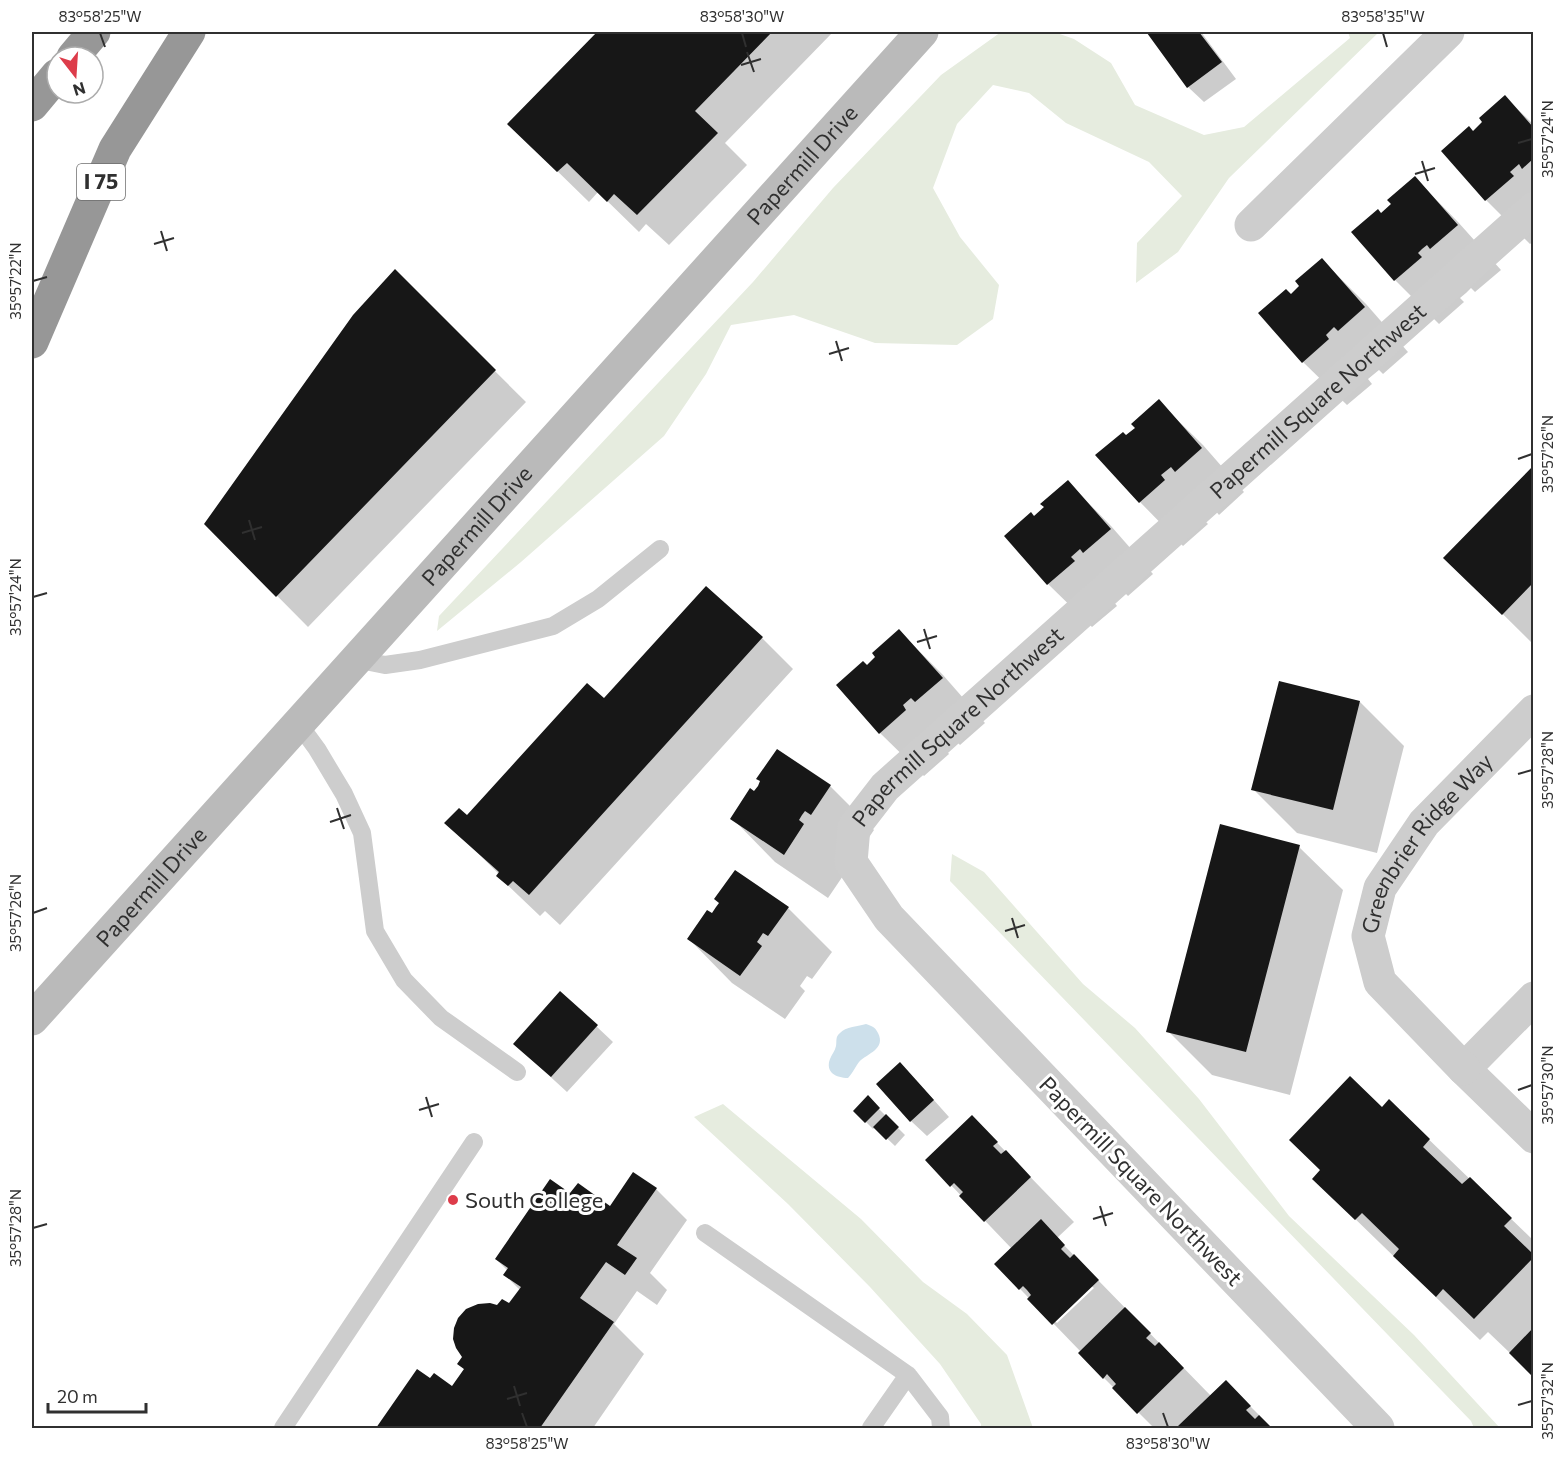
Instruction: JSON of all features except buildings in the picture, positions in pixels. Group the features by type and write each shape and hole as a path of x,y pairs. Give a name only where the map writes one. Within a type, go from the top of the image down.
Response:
{"highway":[{"path":"83,45 94,32"},
{"name":"I 75","path":"32,342 115,149 189,32"},
{"path":"32,105 45,89"}],"main road":[{"name":"Papermill Drive","path":"32,1019 922,32"}],"street":[{"path":"1251,225 1448,32"},
{"name":"Papermill Square Northwest","path":"1378,1428 889,918 851,862 854,827 885,787 1533,208"},
{"name":"Greenbrier Ridge Way","path":"1533,711 1424,823 1380,888 1368,936 1380,982 1533,1137"},
{"path":"1464,1069 1533,998"}],"lane":[{"path":"356,659 385,665 420,660 553,626 598,599 660,549"},
{"path":"298,723 317,749 344,794 362,833 375,931 404,980 441,1018 517,1072"},
{"path":"283,1428 474,1142"},
{"path":"705,1233 908,1375 940,1417 941,1428"},
{"path":"871,1428 908,1375"}],"shaded area":[{"path":"1001,32 1054,32 1074,39 1111,63 1135,105 1204,135 1244,127 1350,38 1348,32 1379,32 1229,178 1178,252 1136,283 1137,243 1182,196 1149,162 1066,123 1029,93 993,85 957,124 933,188 960,237 999,285 993,319 957,345 875,343 794,315 731,325 706,374 664,436 521,562 437,631 439,616 753,282 833,188 941,75"},
{"path":"952,854 984,872 1083,984 1135,1028 1199,1099 1289,1216 1414,1335 1500,1428 1474,1428 1471,1421 950,881"},
{"path":"723,1104 861,1219 923,1282 967,1314 1007,1355 1033,1428 981,1428 981,1424 940,1364 870,1287 788,1204 694,1117"}],"water":[{"path":"866,1024 876,1029 880,1038 878,1047 859,1062 848,1078 839,1077 830,1071 829,1067 830,1059 836,1048 837,1036 845,1029"}],"place":[{"name":"South College","path":"453,1200"}]}
